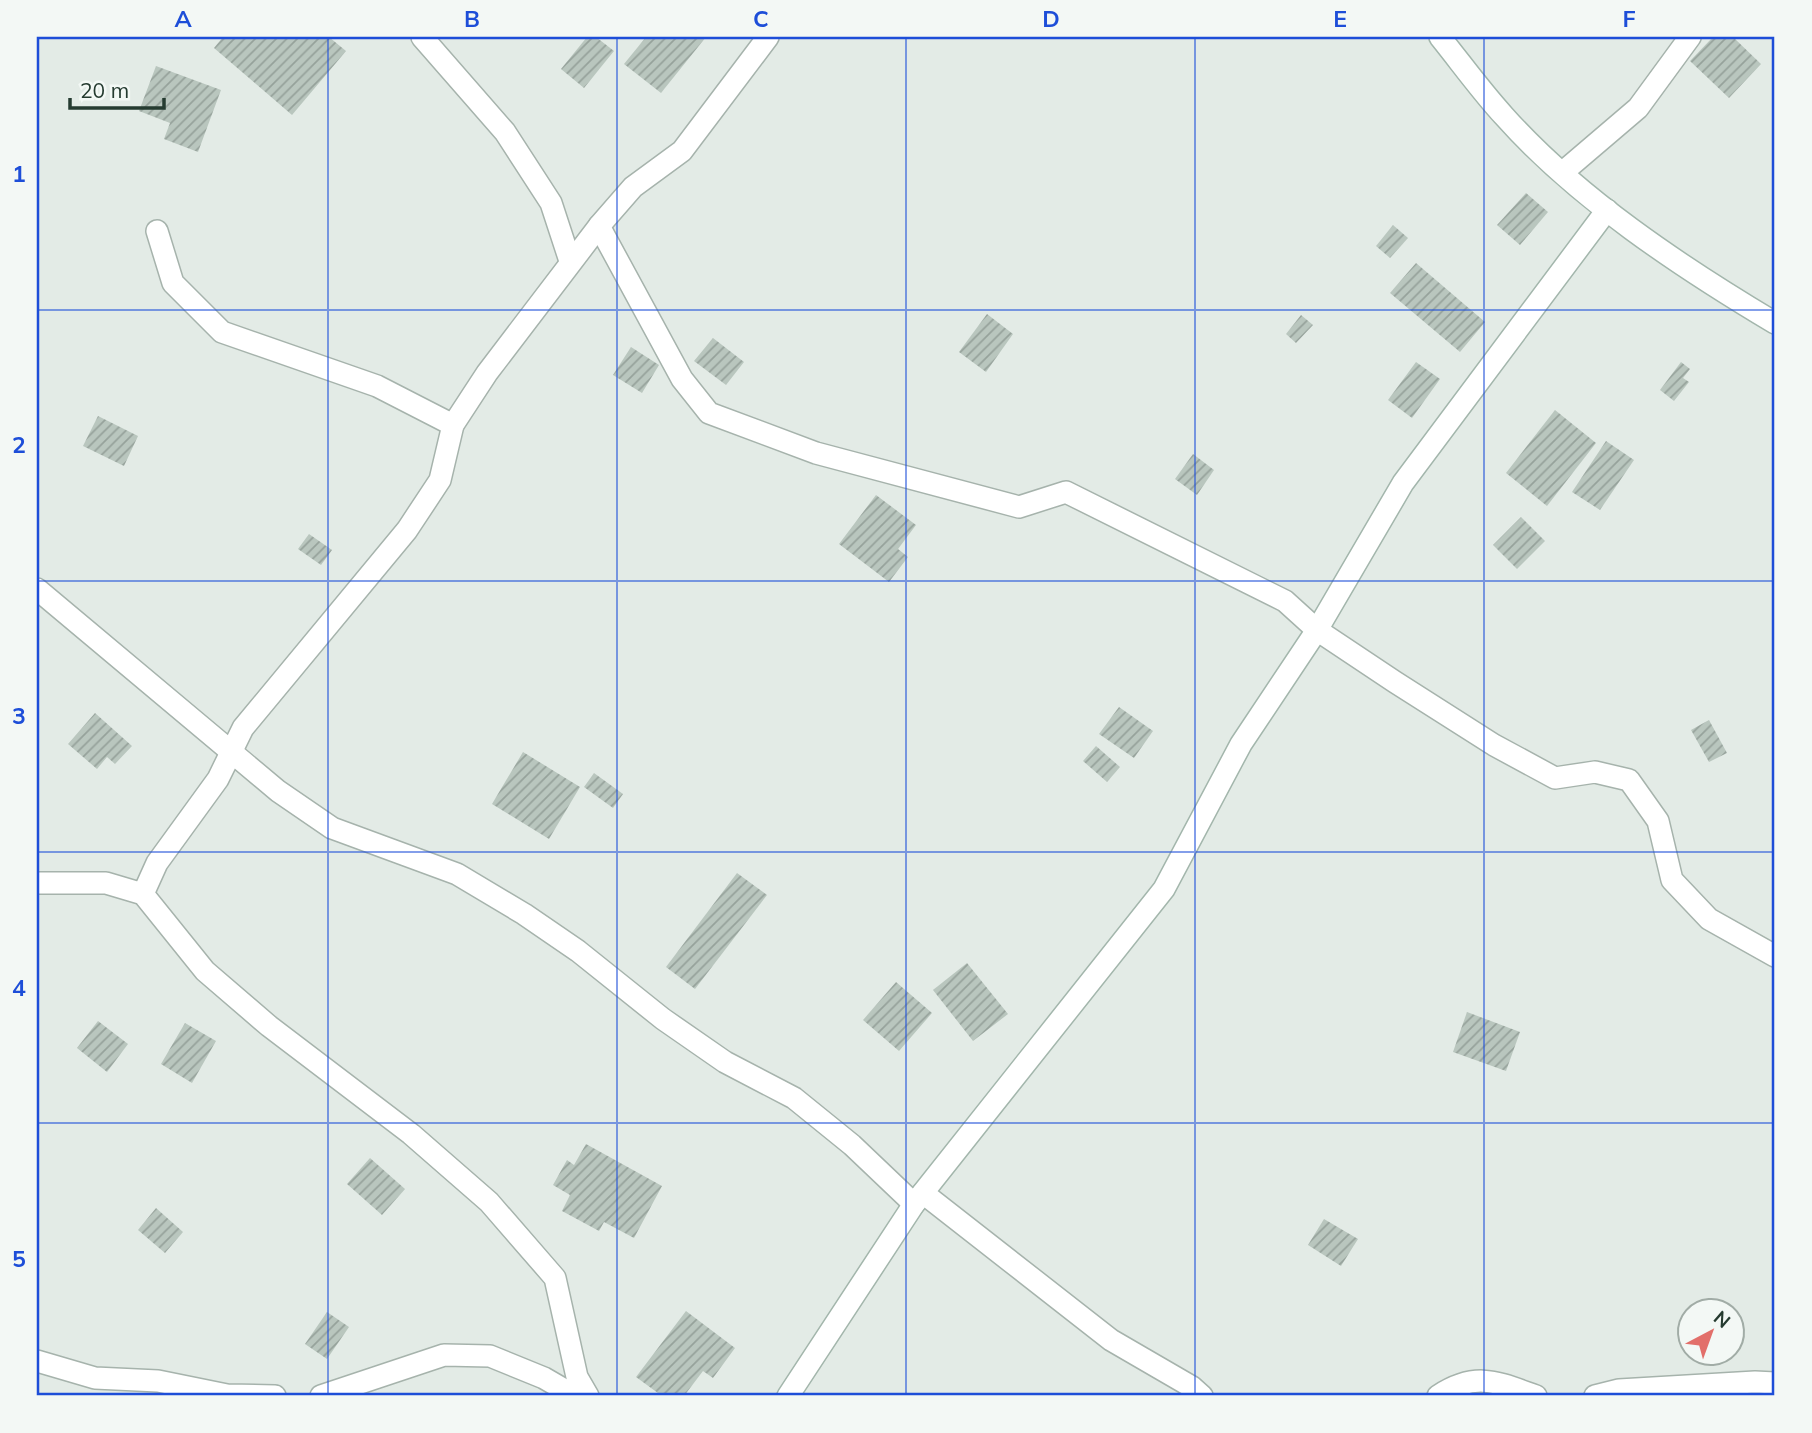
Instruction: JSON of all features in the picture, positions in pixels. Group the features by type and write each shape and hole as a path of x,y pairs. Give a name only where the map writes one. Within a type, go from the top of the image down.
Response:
{"street":[{"path":"422,37 505,132 551,203 570,261"},
{"path":"143,894 157,863 218,779 243,728 407,530 440,480 453,425 487,373 598,226 634,187 682,151 768,37"},
{"path":"1440,37 1504,117 1607,211 1706,282 1775,323"},
{"path":"1563,172 1638,108 1690,37"},
{"path":"788,1396 919,1198 1164,889 1241,744 1317,630 1403,483 1607,211"},
{"path":"598,226 682,379 709,413 816,453 1018,507 1066,492 1285,601 1317,630 1494,745 1555,778 1595,772 1629,780 1658,821 1672,880 1709,919 1773,947"},
{"path":"157,231 173,283 222,332 377,386 453,425"},
{"path":"37,589 278,791 332,828 457,874 524,914 714,1055 794,1098 919,1198 1111,1340 1192,1387 1202,1396"},
{"path":"37,883 106,883 143,894 205,971 269,1026 411,1134 489,1202 555,1278 577,1377 588,1396"},
{"path":"321,1396 444,1355 490,1356 544,1378 575,1396"},
{"path":"37,1361 95,1378 158,1381 227,1395 275,1396"},
{"path":"1438,1396 1459,1382 1496,1382 1536,1396"},
{"path":"1595,1396 1619,1390 1775,1383"}],"building":[{"path":"223,37 329,37 346,51 292,115 214,48"},
{"path":"587,37 596,37 614,51 584,88 561,69"},
{"path":"646,37 706,37 661,93 624,64"},
{"path":"1713,37 1733,37 1761,64 1729,98 1690,61"},
{"path":"156,66 221,90 198,152 164,139 170,123 139,111"},
{"path":"1526,193 1548,212 1520,245 1497,225"},
{"path":"1393,225 1408,238 1390,258 1376,246"},
{"path":"1416,263 1485,322 1460,352 1390,293"},
{"path":"987,314 1013,334 986,372 959,352"},
{"path":"1301,315 1313,325 1296,343 1286,334"},
{"path":"713,338 744,362 726,385 694,361"},
{"path":"631,347 659,365 642,393 613,375"},
{"path":"1416,362 1440,379 1412,418 1388,400"},
{"path":"1681,362 1690,369 1683,378 1689,382 1674,401 1660,390"},
{"path":"1555,410 1596,443 1547,506 1506,473"},
{"path":"98,416 138,436 124,466 83,446"},
{"path":"1606,441 1634,460 1600,510 1572,492"},
{"path":"1193,454 1214,470 1197,495 1175,479"},
{"path":"876,495 916,525 898,549 908,557 889,582 839,544"},
{"path":"1521,517 1545,541 1517,569 1493,545"},
{"path":"309,534 332,550 321,565 298,549"},
{"path":"1119,707 1153,731 1134,758 1099,734"},
{"path":"95,713 132,746 115,764 107,757 97,769 68,744"},
{"path":"1709,720 1727,753 1709,762 1691,730"},
{"path":"1096,746 1120,767 1107,782 1083,761"},
{"path":"523,752 580,787 549,839 492,804"},
{"path":"594,773 623,794 613,808 584,787"},
{"path":"737,873 767,895 695,989 666,967"},
{"path":"967,963 1008,1014 973,1041 933,990"},
{"path":"896,982 932,1013 899,1051 863,1020"},
{"path":"1467,1012 1520,1032 1506,1071 1453,1052"},
{"path":"98,1021 128,1044 107,1072 77,1048"},
{"path":"185,1023 216,1041 192,1083 161,1064"},
{"path":"586,1144 662,1186 634,1238 604,1222 599,1231 562,1211 570,1195 553,1185 567,1160 574,1165"},
{"path":"370,1158 405,1189 382,1215 347,1184"},
{"path":"156,1208 183,1232 165,1253 138,1230"},
{"path":"1324,1219 1358,1239 1341,1266 1308,1245"},
{"path":"686,1311 735,1348 713,1378 703,1371 684,1396 662,1396 636,1377"},
{"path":"327,1312 349,1327 327,1359 305,1344"}]}
